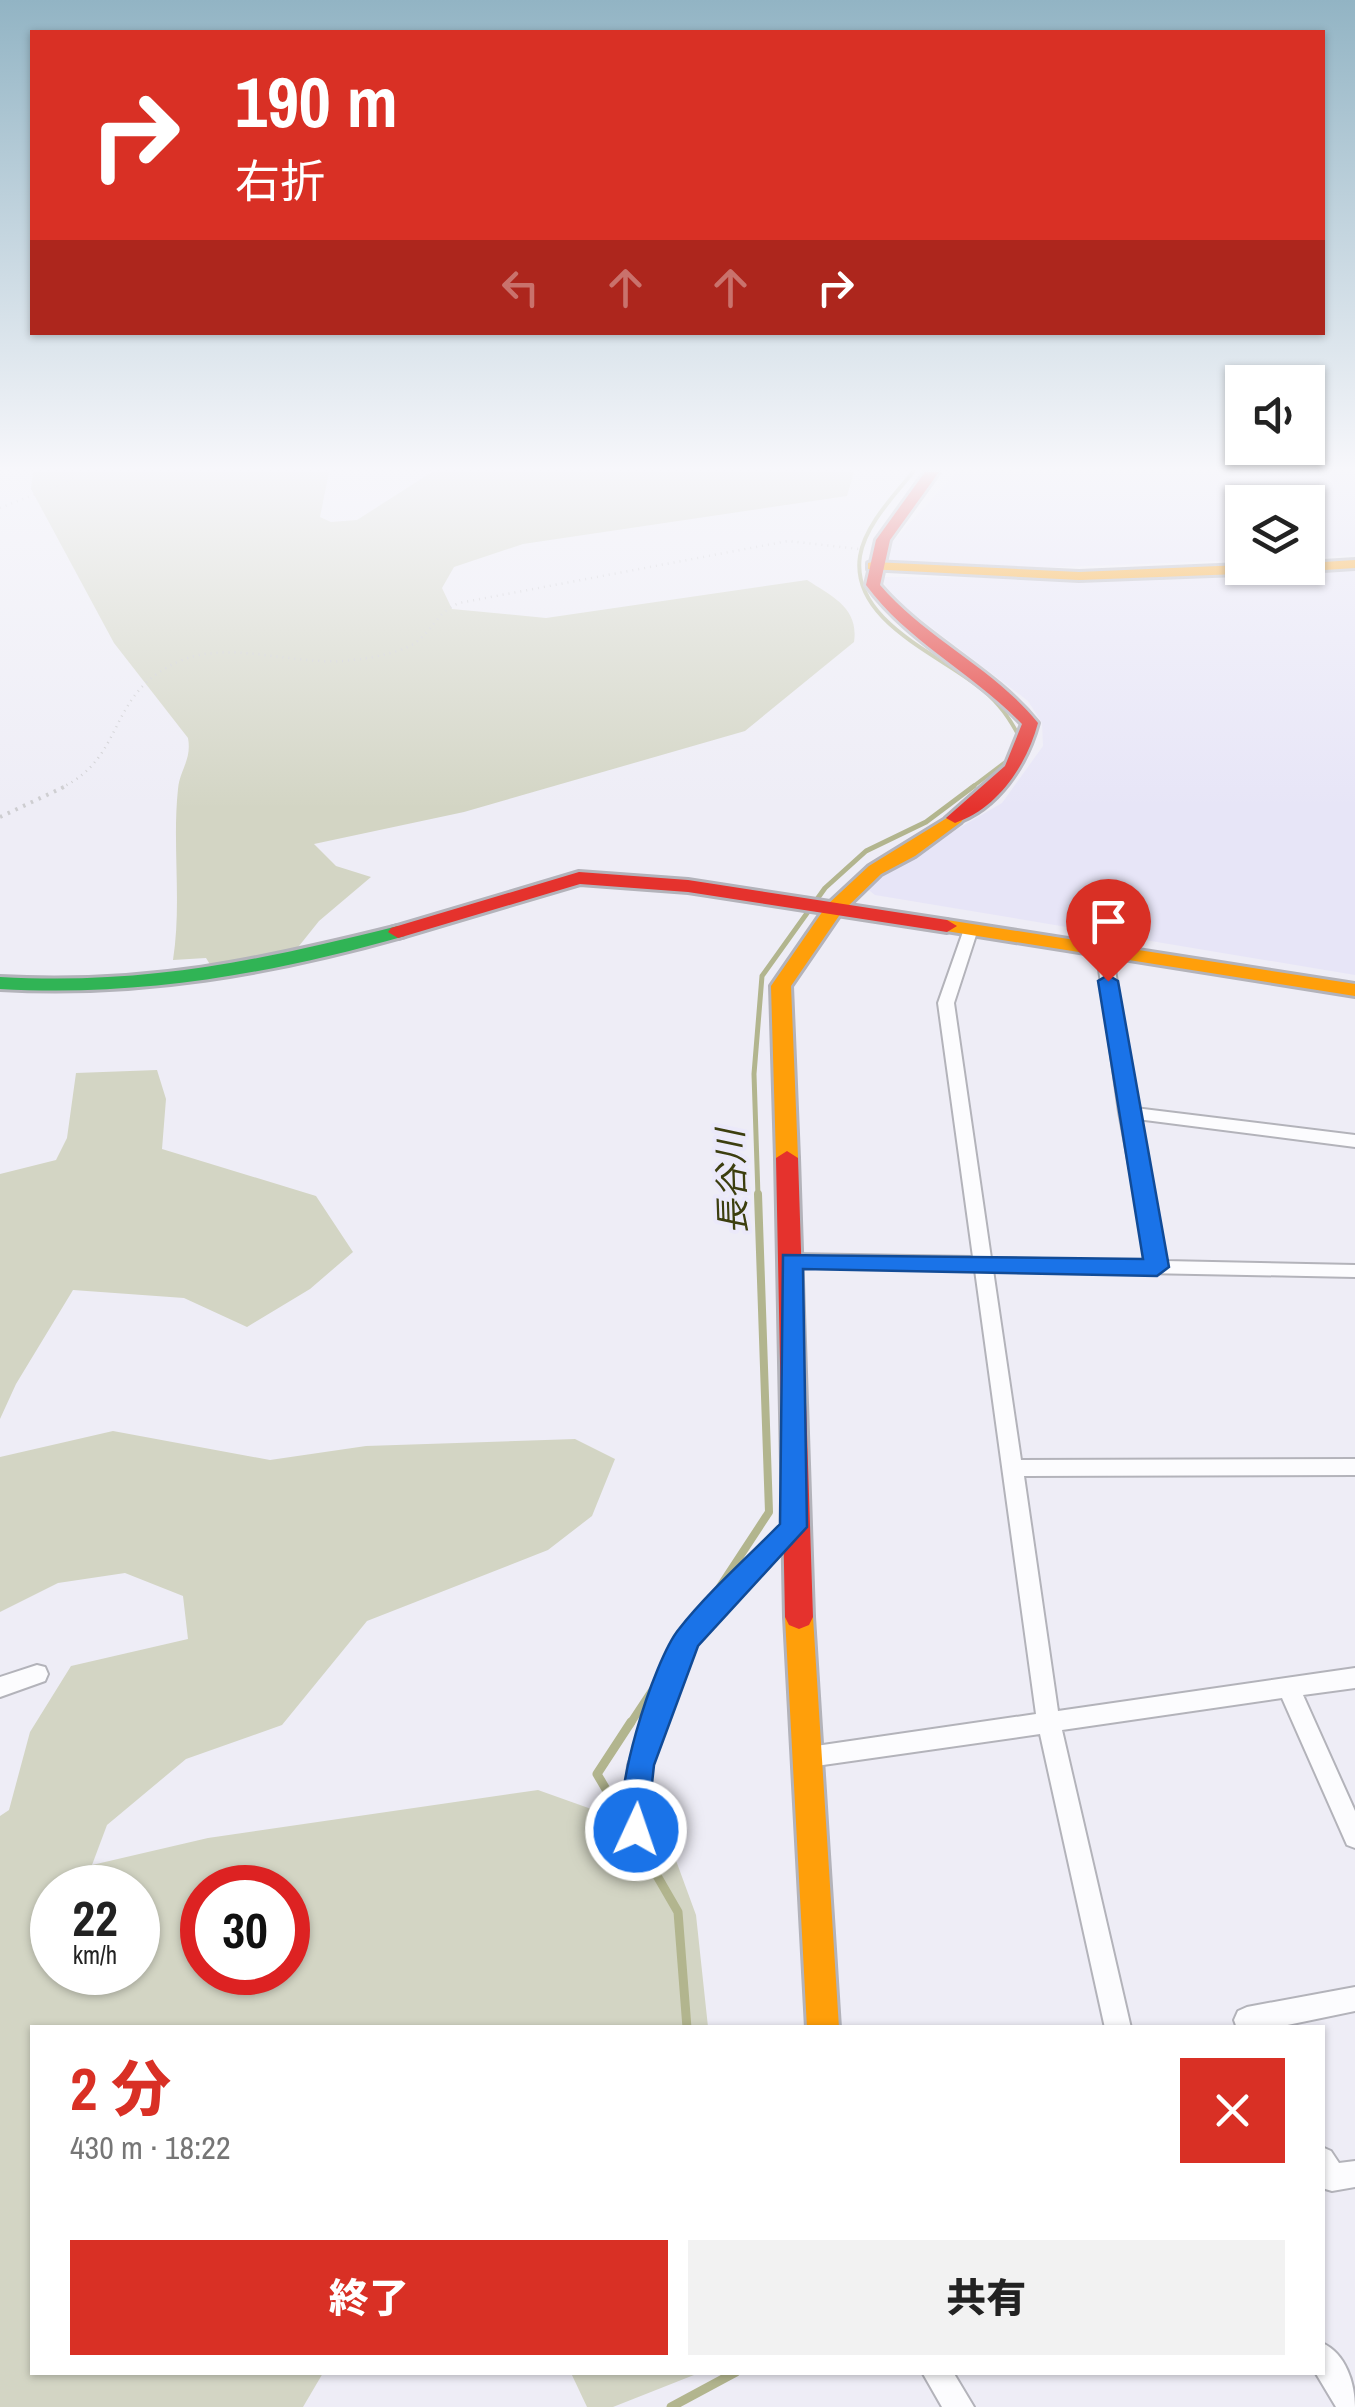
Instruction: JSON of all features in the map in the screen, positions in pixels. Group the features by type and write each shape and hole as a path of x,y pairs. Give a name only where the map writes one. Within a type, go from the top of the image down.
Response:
{"street":[{"path":"823,2025 794,1527 792,1260 781,986 834,909 876,870 922,843 999,785 1022,758 1030,723 996,688 879,596 873,584"},
{"path":"0,983 48,991 156,986 309,954 579,878 688,886 1355,990"},
{"path":"971,929 946,1003 1049,1724 1117,2025"},
{"path":"1104,948 1127,1112 1157,1267"},
{"path":"1127,1112 1355,1141"},
{"path":"792,1260 1355,1271"},
{"path":"1012,1468 1355,1467"},
{"path":"636,1830 639,1765 686,1640 794,1527"},
{"path":"0,1687 37,1674"},
{"path":"809,1757 1355,1678"},
{"path":"1289,1688 1355,1837"},
{"path":"1250,2025 1247,2020 1355,1999"},
{"path":"1325,2165 1332,2178 1355,2174"},
{"path":"1325,2362 1353,2407"},
{"path":"938,2375 960,2407"}],"path":[{"path":"0,817 80,780 109,747 120,713 136,689 180,662 208,654 342,660 368,656 414,644 444,609 459,603 558,584"}],"shaded area":[{"path":"885,584 1355,584 1355,975 875,895 866,888 880,874 1002,803 1043,746 1042,723 1028,701 894,599"}],"green space":[{"path":"82,584 444,584 442,588 452,609 546,618 777,584 814,584 842,605 854,630 854,642 745,731 464,812 314,844 336,866 371,877 319,921 291,956 211,966 206,958 173,960 177,917 176,810 188,738 114,643"},
{"path":"157,1070 166,1099 162,1149 316,1196 353,1252 310,1289 247,1327 184,1298 73,1290 16,1384 0,1419 0,1174 56,1160 67,1138 76,1073"},
{"path":"113,1431 270,1460 366,1446 575,1439 615,1459 592,1516 548,1550 367,1621 282,1725 186,1759 107,1825 92,1865 208,1838 538,1790 667,1836 696,1915 708,2025 30,2025 30,2375 322,2375 303,2407 0,2407 0,1816 9,1810 30,1732 71,1666 188,1639 183,1596 125,1573 58,1583 0,1612 0,1457"},
{"path":"572,2375 694,2375 613,2407 587,2407"}],"waterway":[{"name":"長谷川","path":"863,584 869,600 884,618 902,635 989,695 1020,738"},
{"name":"長谷川","path":"971,788 1016,754"},
{"name":"長谷川","path":"758,1196 754,1074 762,976 825,888 866,851 926,822 974,786"},
{"name":"長谷川","path":"710,1602 769,1512 758,1194"},
{"name":"長谷川","path":"630,1724 665,1671"},
{"name":"長谷川","path":"627,1825 597,1774 631,1722"},
{"name":"長谷川","path":"634,1836 678,1912 687,2025"},
{"name":"長谷川","path":"671,2407 730,2375"}],"traffic: fast":[{"path":"0,983 101,986 201,977 299,958 398,932"}],"traffic: slow":[{"path":"787,1158 781,986 834,909 875,870 909,852 955,818"},
{"path":"947,926 1355,990"},
{"path":"799,1617 823,2025"}],"traffic: jam":[{"path":"873,584 908,623 992,687 1030,723 1019,756 1004,779 955,818"},
{"path":"398,932 579,878 688,886 947,926"},
{"path":"787,1158 799,1617"}],"route":[{"path":"636,1830 639,1765 686,1640 794,1527 792,1260 1157,1267 1127,1112 1108,981"}]}
